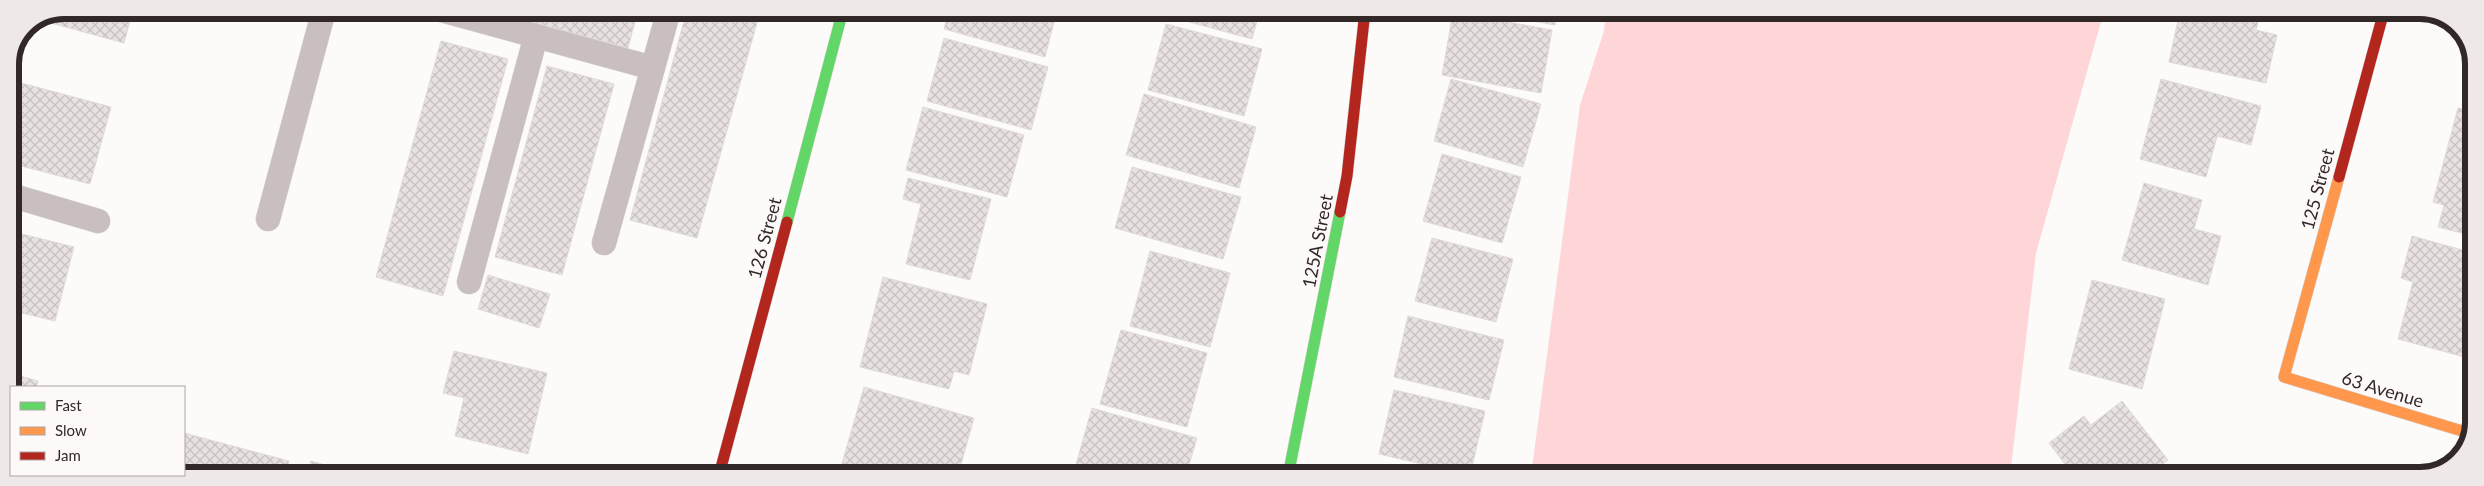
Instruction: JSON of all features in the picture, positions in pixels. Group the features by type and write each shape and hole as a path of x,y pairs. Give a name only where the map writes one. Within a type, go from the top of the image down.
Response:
{"street":[{"name":"126 Street","path":"722,467 841,19"},
{"name":"125A Street","path":"1290,467 1347,176 1364,19"},
{"name":"125 Street","path":"2284,377 2382,19"},
{"name":"63 Avenue","path":"2284,377 2464,432"}],"lane":[{"path":"268,219 322,19"},
{"path":"487,19 536,36 653,68"},
{"path":"604,243 667,19"},
{"path":"470,282 536,36"},
{"path":"19,198 98,220"}],"shaded area":[{"path":"1605,19 2102,19 2036,253 2011,467 1532,467 1580,105 1604,31"}],"building":[{"path":"64,19 131,19 124,43 47,22"},
{"path":"521,19 636,19 628,48"},
{"path":"685,19 758,19 697,238 630,220"},
{"path":"947,19 1055,19 1045,57 944,29"},
{"path":"1178,19 1258,19 1252,39"},
{"path":"1452,19 1492,19 1552,30 1541,93 1442,75"},
{"path":"1521,19 1556,19 1555,25"},
{"path":"2178,19 2259,19 2256,30 2277,35 2266,83 2169,62"},
{"path":"1166,24 1262,49 1244,116 1148,90"},
{"path":"944,38 1048,67 1031,130 927,101"},
{"path":"441,41 508,59 443,296 376,277"},
{"path":"547,66 614,84 562,275 495,257"},
{"path":"1451,79 1541,104 1523,167 1434,141"},
{"path":"2161,79 2261,106 2251,145 2217,136 2206,177 2140,159"},
{"path":"19,82 111,107 90,184 19,165"},
{"path":"1144,94 1256,127 1239,188 1126,155"},
{"path":"923,107 1024,135 1007,197 906,170"},
{"path":"2458,108 2465,110 2465,234 2438,227 2444,205 2433,202"},
{"path":"1442,154 1521,177 1502,243 1423,221"},
{"path":"1132,167 1241,197 1223,259 1115,228"},
{"path":"908,178 991,199 970,280 906,264 921,204 903,199"},
{"path":"2144,183 2202,200 2194,229 2221,236 2208,285 2122,260"},
{"path":"19,233 74,247 55,321 19,312"},
{"path":"2412,236 2465,251 2465,357 2398,339 2413,282 2401,278"},
{"path":"1432,238 1513,259 1496,322 1415,301"},
{"path":"1150,251 1230,273 1210,347 1130,326"},
{"path":"488,275 550,294 539,328 478,309"},
{"path":"883,277 987,304 969,375 954,371 949,389 860,367"},
{"path":"2092,280 2165,299 2142,389 2069,369"},
{"path":"1408,316 1504,340 1489,400 1394,377"},
{"path":"1121,330 1207,353 1187,427 1100,404"},
{"path":"454,351 547,373 528,454 455,436 464,398 443,393"},
{"path":"19,376 38,381 36,386 19,386"},
{"path":"864,387 974,418 960,467 841,467"},
{"path":"1394,390 1485,411 1472,467 1435,467 1379,454"},
{"path":"2122,401 2168,460 2159,467 2067,467 2049,443 2084,416 2091,425"},
{"path":"1092,408 1197,438 1188,467 1075,467"},
{"path":"185,433 289,461 287,467 185,467"},
{"path":"311,461 332,467 309,467"}],"traffic: fast":[{"path":"787,222 841,19"},
{"path":"1290,467 1340,212"}],"traffic: slow":[{"path":"2339,177 2284,377 2464,432"}],"traffic: jam":[{"path":"1340,212 1347,176 1364,19"},
{"path":"2339,177 2382,19"},
{"path":"721,467 787,222"}]}
